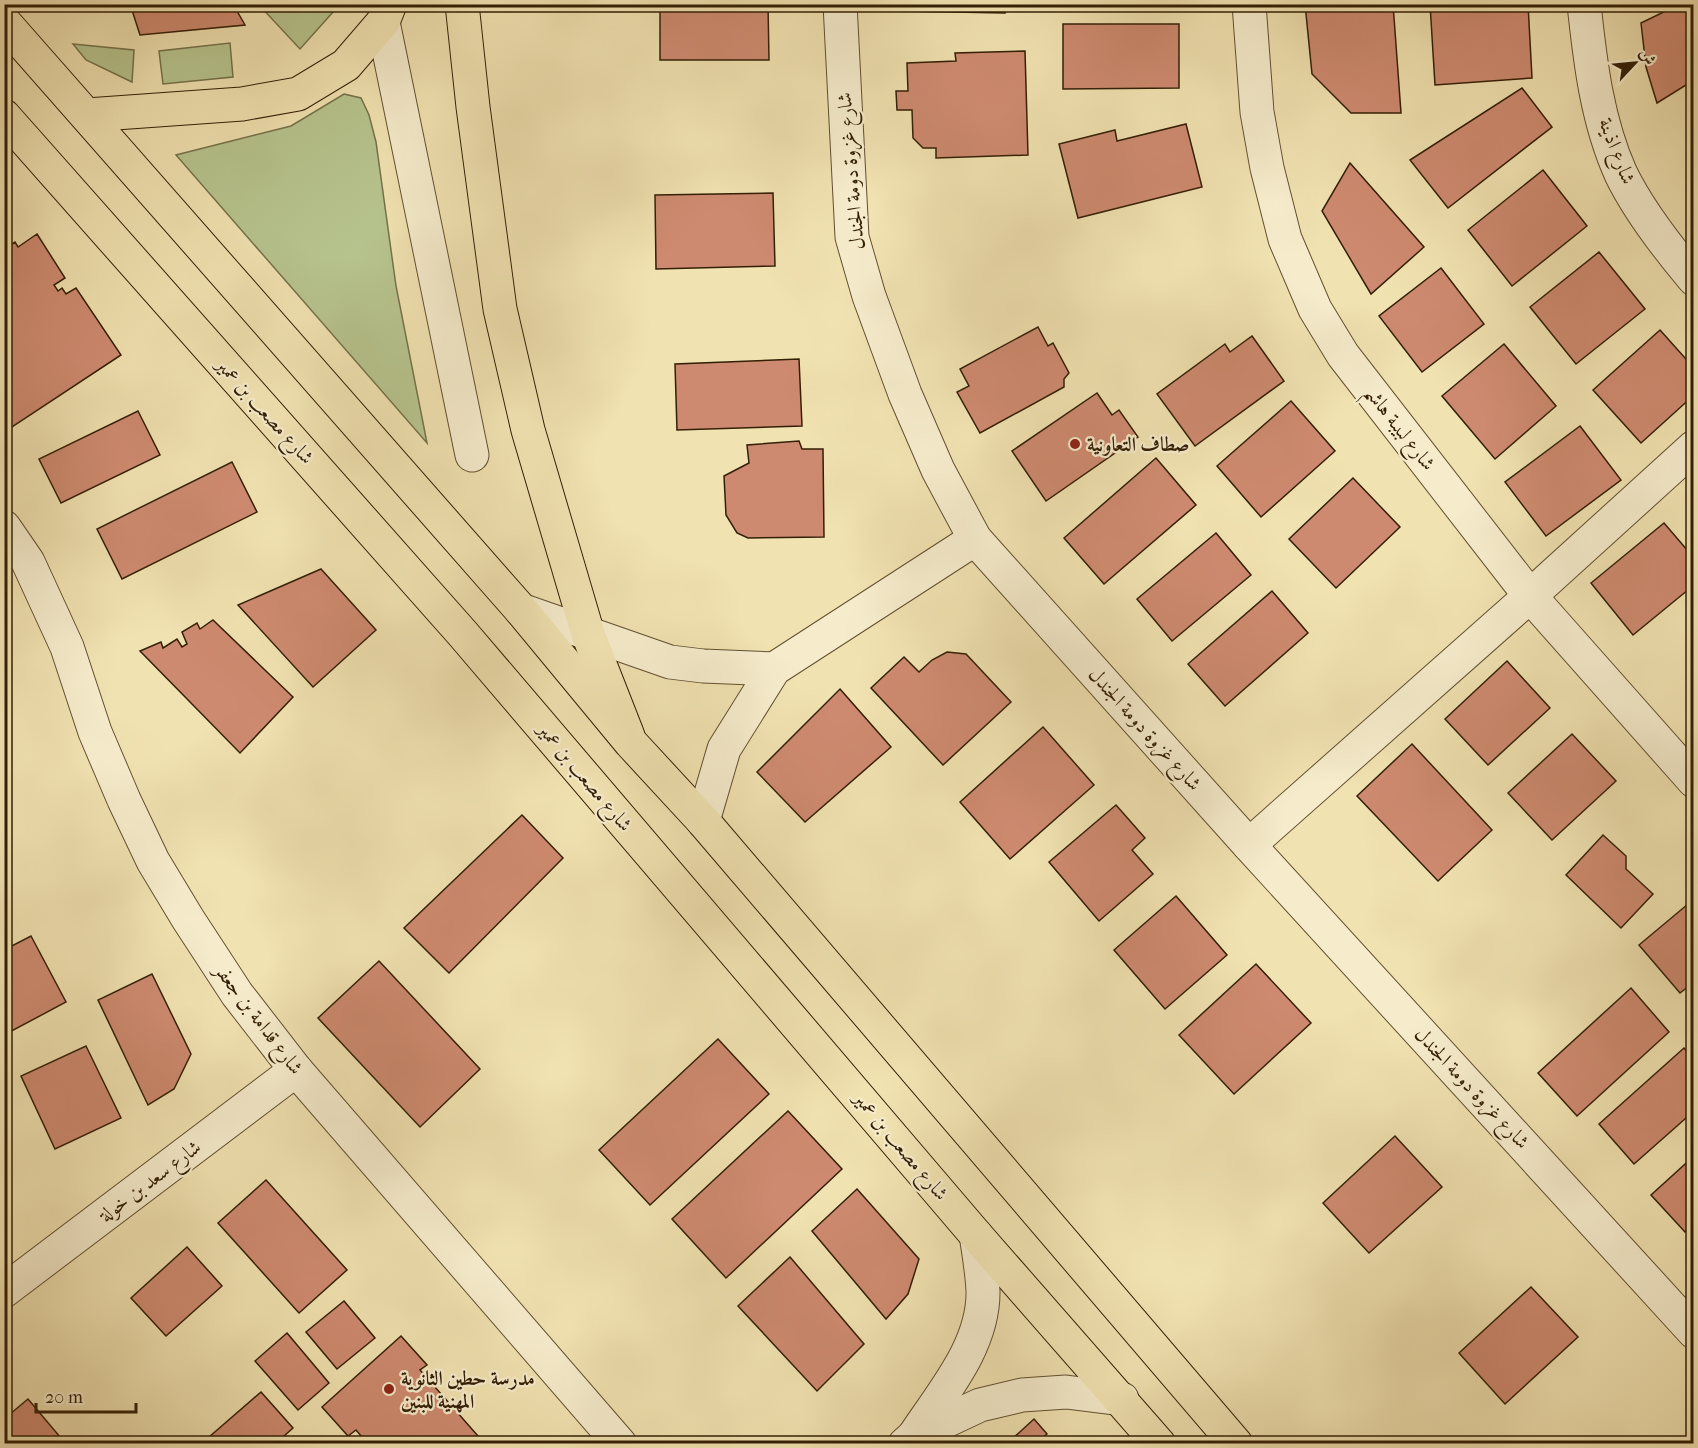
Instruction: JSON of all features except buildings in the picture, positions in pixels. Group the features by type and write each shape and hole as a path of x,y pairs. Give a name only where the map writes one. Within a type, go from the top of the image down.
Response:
{"main road":[{"path":"462,4 473,107 500,309 528,430 588,634 631,743"},
{"path":"87,115 243,104 298,94 346,65 386,13"},
{"path":"4,22 521,610 631,743 703,821 1236,1443"},
{"name":"شارع مصعب بن عمير","path":"10,127 464,634 976,1235 1159,1443"}],"street":[{"name":"شارع غزوة دومة الجندل","path":"840,4 852,237 868,296 905,394 938,470 975,539 1249,845 1694,1332"},
{"name":"شارع لبيبة هاشم","path":"1249,4 1257,112 1267,168 1285,239 1315,309 1343,355 1530,596 1694,781"},
{"name":"شارع اذينة","path":"1584,4 1592,72 1607,134 1621,174 1642,209 1694,279"},
{"path":"386,13 472,454"},
{"path":"1249,845 1694,447"},
{"name":"شارع قدامة بن جعفر","path":"4,527 28,562 67,647 95,732 153,861 237,994 296,1070 620,1443"},
{"path":"703,821 724,749 774,669 975,539"},
{"path":"521,610 670,662 702,666 774,669"},
{"name":"شارع سعد بن خولة","path":"4,1291 296,1070"},
{"path":"909,1440 961,1365 977,1333 983,1292 976,1235"},
{"path":"909,1440 980,1405 1022,1395 1066,1392 1122,1399"}],"green space":[{"path":"259,5 336,5 333,12 300,49"},
{"path":"230,43 233,77 163,84 159,51"},
{"path":"73,44 134,50 132,82 86,60"},
{"path":"344,94 361,98 369,115 376,142 396,286 427,443 176,155 291,126"}],"place":[{"name":"صطاف التعاونية","path":"1075,444"},
{"name":"مدرسة حطين الثانوية المهنية للبنين","path":"389,1389"}]}
